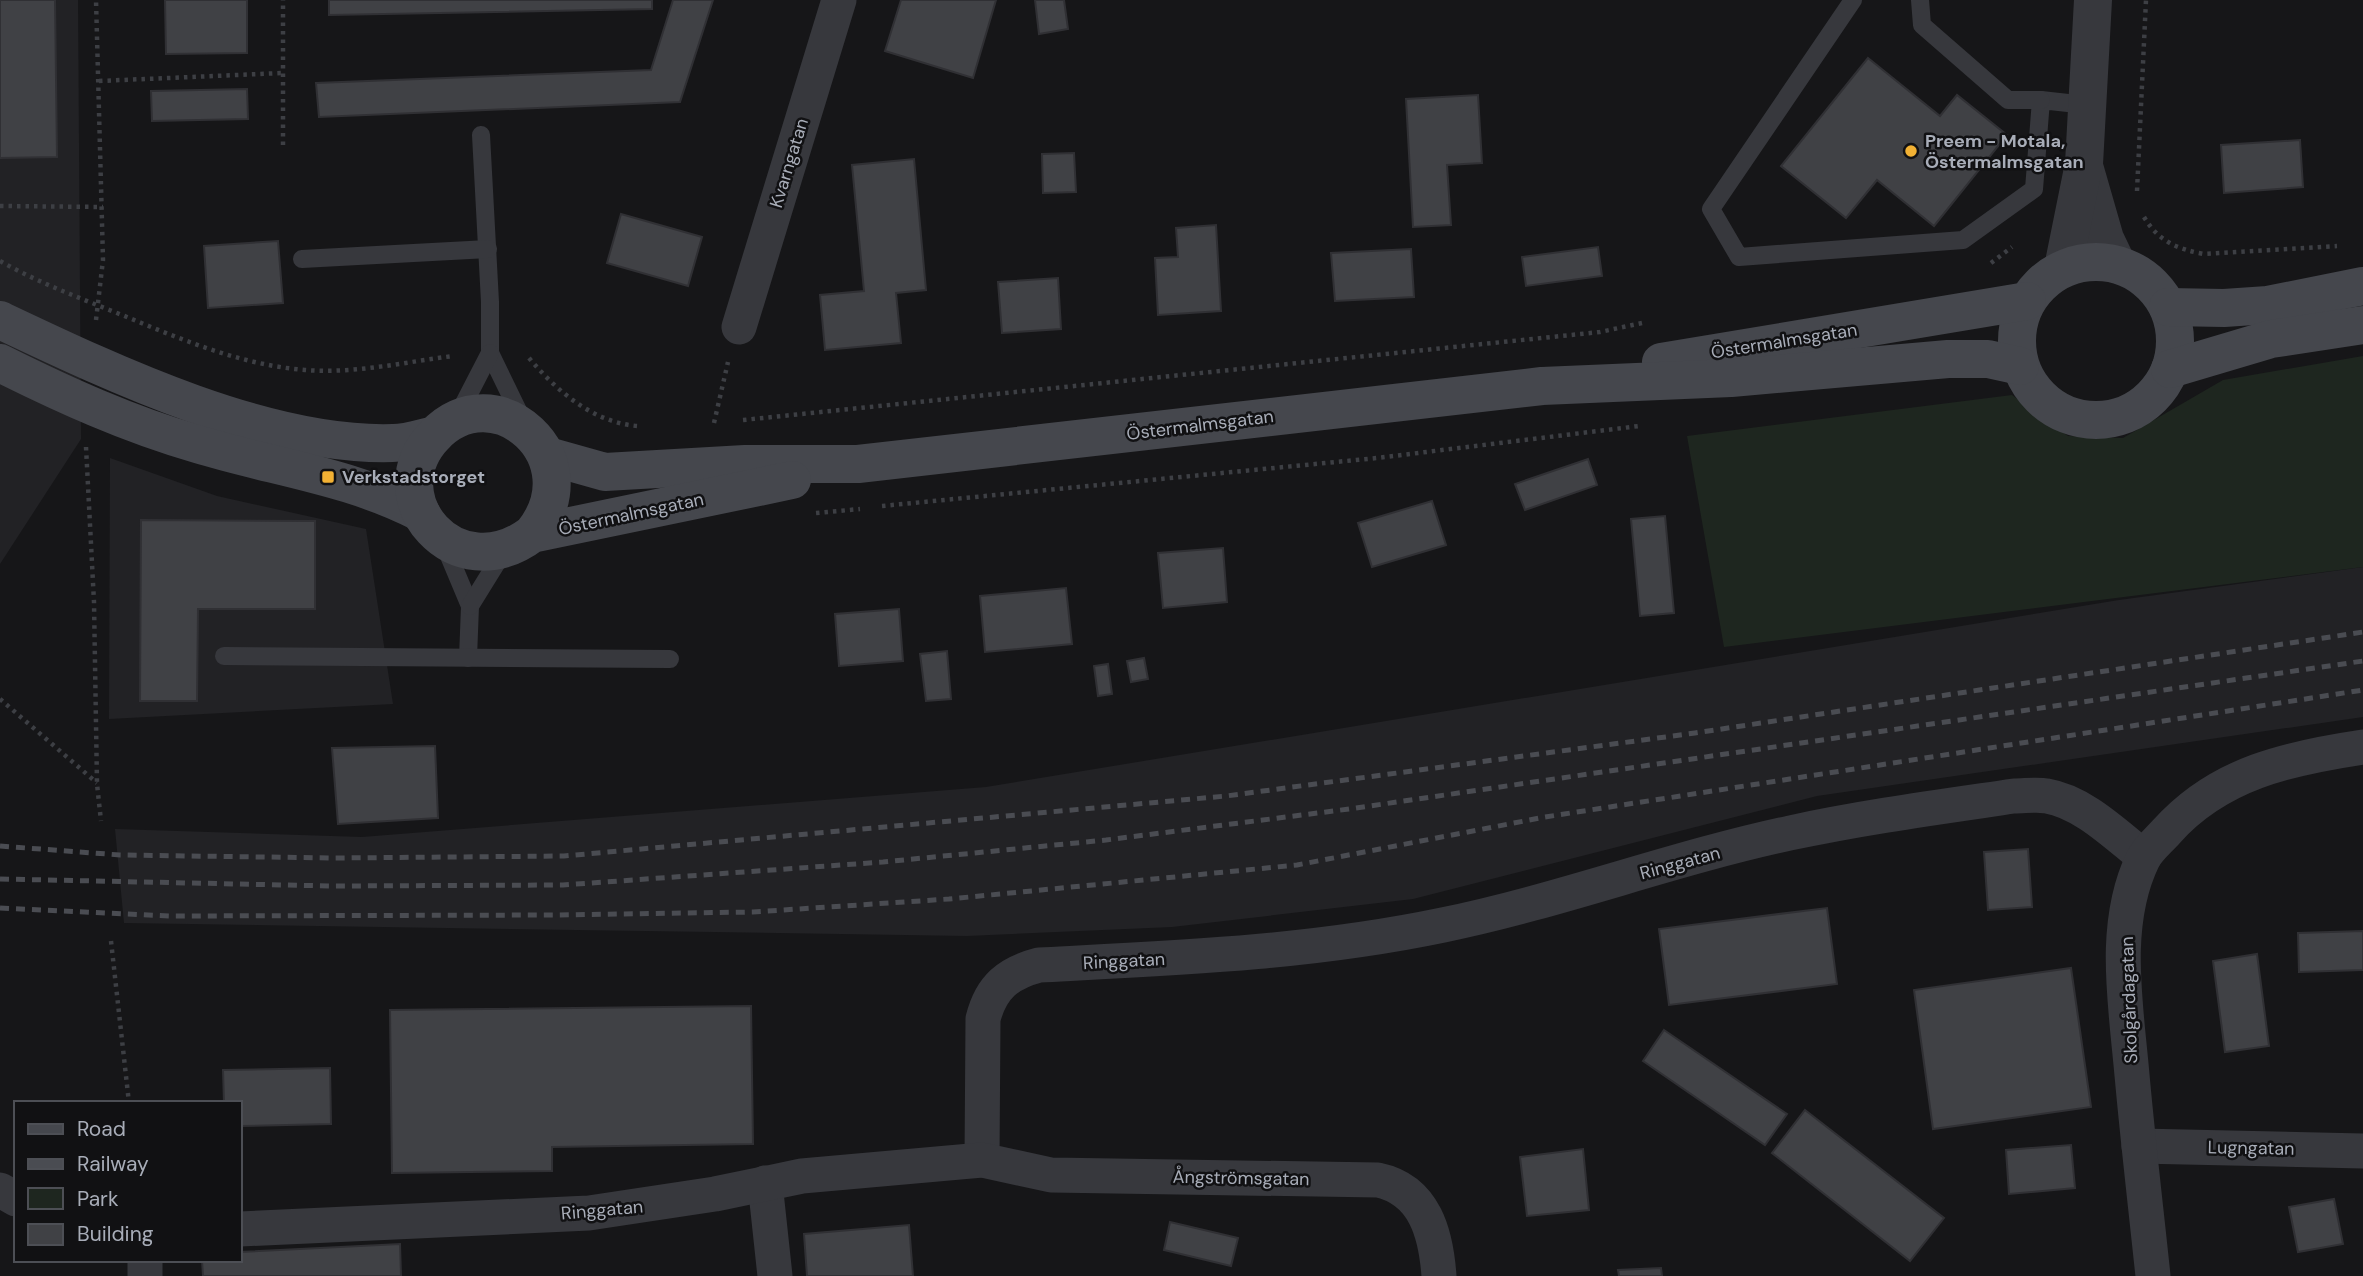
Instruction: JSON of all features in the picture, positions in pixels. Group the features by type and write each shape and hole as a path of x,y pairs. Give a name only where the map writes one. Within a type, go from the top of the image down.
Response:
{"main road":[{"path":"2089,261 2117,264 2147,280 2168,307 2175,344 2170,369 2156,393 2122,416 2094,420 2054,408 2034,390 2020,366 2017,339 2027,300 2042,282 2063,268 2089,261"},
{"path":"2168,307 2224,308 2268,305 2363,286"},
{"name":"Östermalmsgatan","path":"1542,386 1726,349 2027,300"},
{"name":"Östermalmsgatan","path":"0,320 81,359 151,386 278,428 367,443 396,443 484,415 514,421 537,443 605,472 745,464 858,464"},
{"path":"2170,369 2271,339 2363,325"},
{"name":"Östermalmsgatan","path":"0,363 65,396 126,421 197,444 385,494 471,552 858,464 1542,386 1731,378 1948,359 1988,359 2020,366"},
{"path":"431,526 416,472 419,458 445,428"},
{"path":"518,542 550,506 553,472 537,443"}],"street":[{"name":"Kvarngatan","path":"739,327 839,0"},
{"path":"2063,268 2085,226 2086,105 2093,0"},
{"path":"2085,226 2117,264"},
{"name":"Skolgårdagatan","path":"2153,1276 2138,1146 2124,940 2133,885 2144,857 2174,823 2205,797 2233,780 2267,766 2363,747"},
{"name":"Ringgatan","path":"242,1229 589,1213 661,1204 802,1176 982,1160 983,1019 988,999 1000,984 1018,971 1039,965 1262,954 1356,942 1510,909 1789,833 2014,796 2048,796 2072,805 2094,818 2144,857"},
{"name":"Lugngatan","path":"2138,1146 2363,1151"},
{"name":"Ångströmsgatan","path":"982,1160 1051,1175 1378,1180 1395,1183 1423,1211 1433,1230 1439,1276"},
{"path":"765,1183 775,1276"}],"lane":[{"path":"1853,0 1711,209 1739,257 1963,240 2034,189 2041,100"},
{"path":"1920,0 1922,25 2008,100 2041,100 2086,105"},
{"path":"481,135 488,249 490,353 537,443"},
{"path":"302,259 488,249"},
{"path":"445,428 490,353"},
{"path":"431,526 470,606 468,658"},
{"path":"470,606 518,542"},
{"path":"224,656 670,659"}],"path":[{"path":"96,0 103,207 99,306"},
{"path":"283,145 284,0"},
{"path":"2137,196 2146,0"},
{"path":"99,81 283,73"},
{"path":"0,206 103,207"},
{"path":"2141,208 2144,219 2162,241 2204,254 2349,245"},
{"path":"1980,270 2017,242 2022,230 2144,219"},
{"path":"0,261 34,280 191,344 259,363 304,370 345,370 520,350 569,398 600,416 623,425 645,427"},
{"path":"741,420 1600,332 1652,321"},
{"path":"714,423 739,327"},
{"path":"702,424 728,421"},
{"path":"806,514 1377,458 1650,425"},
{"path":"85,440 94,601 97,784 102,821"},
{"path":"0,699 97,784"},
{"path":"111,942 129,1101"}],"shaded area":[{"path":"0,0 78,0 81,439 0,564"},
{"path":"110,458 217,496 366,529 393,704 109,719"},
{"path":"2363,567 2363,717 1817,796 1413,899 1172,927 967,936 124,923 115,829 362,837 986,787 2119,600"}],"green space":[{"path":"2363,356 2363,567 1724,647 1687,436 2012,395 2068,436 2123,438 2223,380"}],"building":[{"path":"0,0 55,0 57,157 0,158"},
{"path":"165,0 247,0 247,53 166,54"},
{"path":"329,0 652,0 652,9 329,15"},
{"path":"673,0 713,0 680,102 319,117 316,83 651,70"},
{"path":"901,0 996,0 973,78 885,51"},
{"path":"1035,0 1064,0 1068,29 1039,34"},
{"path":"1868,58 1940,116 1957,95 2007,135 1934,226 1877,180 1846,218 1781,166"},
{"path":"247,89 248,119 152,121 151,91"},
{"path":"1478,95 1482,163 1447,165 1451,225 1413,227 1406,99"},
{"path":"2300,140 2303,187 2224,193 2221,145"},
{"path":"1074,153 1076,192 1043,193 1042,154"},
{"path":"914,159 926,290 896,293 901,343 825,350 820,295 864,291 852,165"},
{"path":"621,214 702,237 688,286 607,263"},
{"path":"1216,225 1221,311 1158,315 1155,258 1178,257 1176,228"},
{"path":"278,241 283,303 208,308 204,246"},
{"path":"1598,247 1602,276 1526,286 1522,257"},
{"path":"1411,249 1414,297 1335,301 1331,253"},
{"path":"1058,278 1061,329 1002,333 998,282"},
{"path":"1588,459 1597,485 1525,510 1515,484"},
{"path":"1432,501 1446,545 1372,567 1358,523"},
{"path":"1665,516 1674,613 1640,616 1631,519"},
{"path":"141,520 315,521 315,609 198,609 197,701 140,701"},
{"path":"1223,548 1227,602 1163,608 1158,553"},
{"path":"1066,588 1072,644 985,652 980,596"},
{"path":"899,609 903,661 839,666 835,614"},
{"path":"947,651 951,699 926,701 920,654"},
{"path":"1144,658 1148,679 1131,682 1127,661"},
{"path":"1108,664 1112,694 1098,696 1094,666"},
{"path":"435,746 438,818 338,824 332,748"},
{"path":"2028,849 2032,907 1988,910 1984,852"},
{"path":"1827,908 1837,984 1669,1005 1659,929"},
{"path":"2363,931 2363,970 2299,972 2298,933"},
{"path":"2257,954 2269,1046 2225,1052 2213,961"},
{"path":"2071,968 2091,1107 1933,1129 1914,990"},
{"path":"751,1006 753,1144 552,1147 552,1171 392,1173 390,1010"},
{"path":"1664,1030 1787,1114 1765,1145 1643,1061"},
{"path":"330,1068 331,1124 242,1126 242,1101 224,1101 223,1070"},
{"path":"1805,1110 1944,1218 1910,1261 1772,1153"},
{"path":"2071,1145 2075,1188 2009,1194 2006,1150"},
{"path":"1583,1149 1589,1210 1527,1216 1520,1157"},
{"path":"2334,1199 2343,1244 2298,1252 2289,1207"},
{"path":"1170,1222 1238,1238 1231,1266 1164,1250"},
{"path":"909,1225 913,1276 807,1276 804,1234"},
{"path":"400,1244 401,1276 203,1276 202,1262 242,1262 242,1252"},
{"path":"1661,1268 1662,1276 1619,1276 1618,1270"}],"railway":[{"path":"0,846 120,855 335,858 564,856 1226,796 1695,733 2363,632"},
{"path":"0,879 333,886 563,885 883,862 1106,840 1349,809 2363,661"},
{"path":"0,908 169,916 558,915 753,912 949,899 1297,865 1545,817 2363,690"}],"place":[{"name":"Preem - Motala, Östermalmsgatan","path":"1911,151"},
{"name":"Verkstadstorget","path":"328,477"}]}
